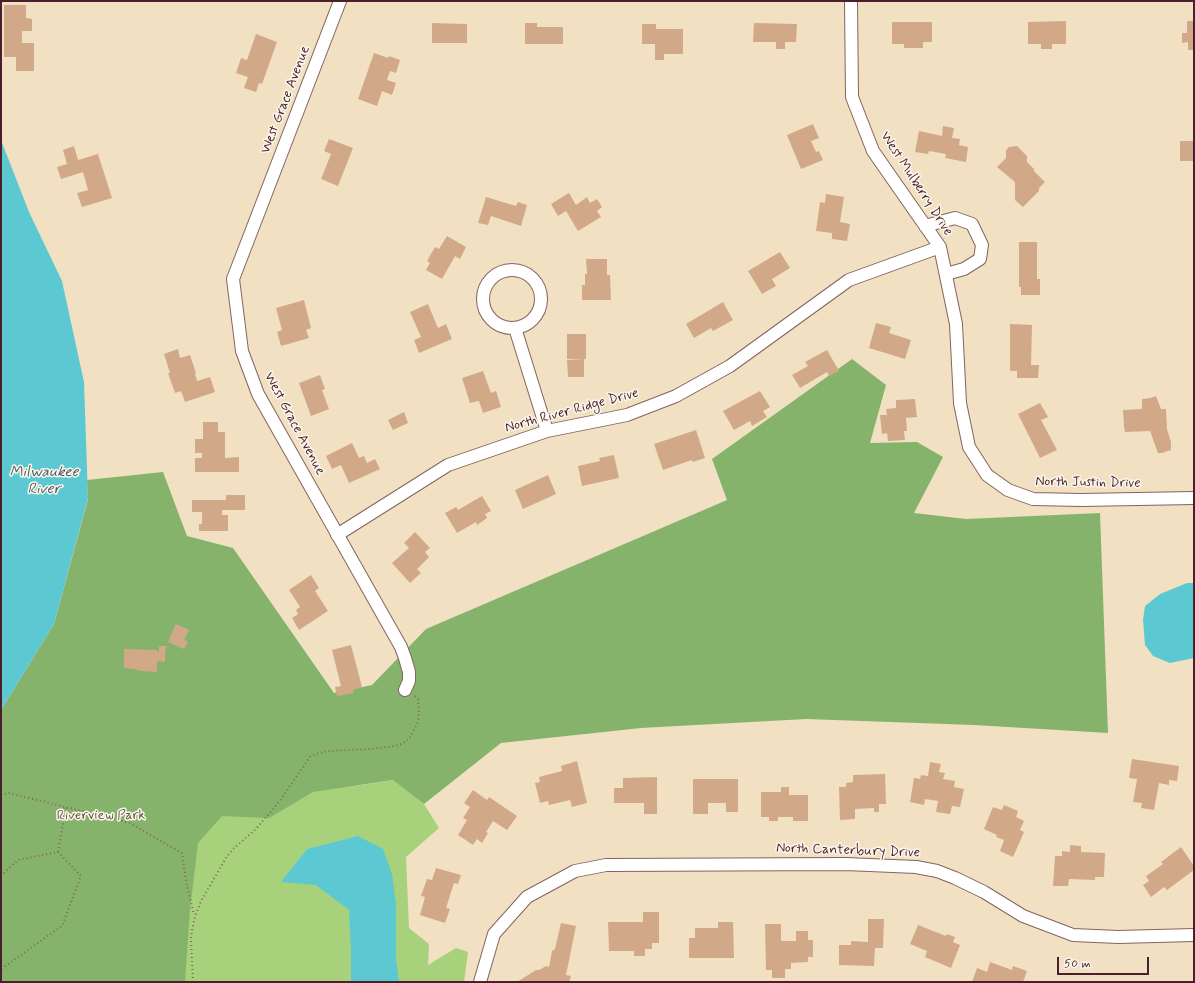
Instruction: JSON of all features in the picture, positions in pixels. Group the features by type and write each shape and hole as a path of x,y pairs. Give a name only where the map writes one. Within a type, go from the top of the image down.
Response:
{"street":[{"name":"West Grace Avenue","path":"340,1 233,279 242,351 258,394 403,652 409,674 409,681 405,690"},
{"name":"West Mulberry Drive","path":"850,1 852,97 874,151 940,248 956,324 960,403 969,447 987,475"},
{"path":"925,226 955,218 972,224 982,245 980,259 964,269 946,274"},
{"name":"North River Ridge Drive","path":"337,535 448,465 547,431 627,415 676,396 730,366 849,280 940,248"},
{"path":"514,270 531,278 537,285 540,294 541,303 538,312 532,320 524,326 515,328 506,328 497,324 490,318 485,309 483,300 485,290 489,282 496,275 504,271 514,270"},
{"path":"515,328 547,431"},
{"name":"North Justin Drive","path":"987,475 1008,490 1033,499 1081,500 1194,498"},
{"name":"North Canterbury Drive","path":"480,982 494,934 527,897 575,871 606,865 846,864 916,867 936,871 954,878 984,892 1024,916 1073,935 1118,937 1194,935"}],"path":[{"path":"193,982 191,938 195,917 201,901 226,858 233,849 255,830 279,802 310,757 328,751 394,746 402,744 409,739 418,722 418,699 416,696 405,690"},
{"path":"1,795 9,793 130,824 182,854 186,881 195,917"},
{"path":"58,852 66,807"},
{"path":"1,876 18,860 58,852"},
{"path":"1,969 62,926 81,876 58,852"}],"green space":[{"name":"Riverview Park","path":"852,359 886,385 870,443 917,442 943,457 914,513 966,519 1100,513 1108,733 974,725 806,719 641,728 501,743 424,804 393,780 313,792 269,818 222,816 198,843 190,910 185,982 1,982 1,710 54,624 88,499 87,480 163,472 187,536 233,548 334,693 372,685 426,629 727,500 712,459"},
{"name":"Riverview Park","path":"1,720 354,786 394,780 424,804 439,828 406,857 409,928 429,944 428,965 456,948 468,952 464,982 1,982"}],"water":[{"name":"Milwaukee River","path":"1,140 29,212 62,281 84,382 88,498 54,624 1,710"},
{"path":"1187,583 1194,583 1194,658 1170,663 1153,656 1145,645 1143,620 1145,606 1160,594"},
{"path":"358,836 383,849 392,874 396,904 396,959 399,982 351,982 349,910 316,885 281,882 307,849"}],"building":[{"path":"4,5 26,5 26,18 32,19 32,31 22,31 22,43 34,43 34,71 16,71 16,57 4,57"},
{"path":"1066,21 1066,44 1052,44 1052,49 1041,49 1041,44 1028,44 1028,22"},
{"path":"1187,21 1194,21 1194,50 1188,50 1188,42 1182,43 1182,33 1187,33"},
{"path":"892,22 932,22 932,42 923,42 923,48 904,48 904,44 892,44"},
{"path":"432,23 467,24 467,43 432,43"},
{"path":"525,23 537,23 537,27 563,27 563,44 525,44"},
{"path":"754,23 797,24 796,42 785,42 785,49 776,49 776,42 753,42"},
{"path":"642,24 656,24 656,29 683,29 683,54 664,54 664,60 655,60 655,44 642,44"},
{"path":"256,34 277,42 262,84 259,83 256,92 244,88 248,77 236,73 241,58 247,60"},
{"path":"374,53 400,60 396,73 390,71 387,80 396,83 392,95 382,91 377,106 358,99"},
{"path":"813,124 819,138 811,141 816,152 819,151 823,160 801,169 787,135"},
{"path":"943,126 954,128 952,138 960,139 959,145 968,147 966,162 945,158 946,154 929,151 928,154 915,152 919,131 942,136"},
{"path":"329,139 353,148 338,186 321,179 331,154 324,151"},
{"path":"1180,141 1194,141 1194,161 1180,161"},
{"path":"74,146 78,160 98,154 112,198 82,207 77,193 88,190 83,172 61,179 57,167 67,164 63,150"},
{"path":"1017,146 1027,156 1027,162 1034,169 1034,171 1045,182 1039,188 1039,191 1023,207 1015,200 1015,182 997,167 1006,158 1006,150 1009,147"},
{"path":"569,193 576,205 587,197 590,203 597,199 602,207 597,211 601,217 578,231 566,211 558,216 551,204"},
{"path":"826,194 844,197 840,222 850,224 847,241 832,239 832,233 816,231 820,202 825,203"},
{"path":"486,197 516,206 518,202 527,205 521,226 491,216 488,225 478,223"},
{"path":"447,236 466,247 460,259 455,256 442,279 426,270 430,263 427,261 435,247 439,249"},
{"path":"1019,242 1037,242 1037,279 1040,279 1040,295 1021,295 1021,287 1019,287"},
{"path":"780,252 790,268 772,279 776,286 762,294 748,271"},
{"path":"586,259 607,259 607,275 610,275 611,300 582,300 582,285 585,285 585,274 587,274"},
{"path":"304,300 311,328 306,330 309,338 281,346 277,332 282,330 276,308"},
{"path":"723,302 733,320 713,331 711,328 694,338 686,324"},
{"path":"428,304 438,328 446,324 452,339 419,353 414,340 421,337 410,312"},
{"path":"876,323 891,327 889,333 911,340 905,359 869,348"},
{"path":"1010,324 1032,325 1031,365 1039,365 1038,378 1017,378 1017,371 1010,371"},
{"path":"567,334 586,334 586,359 567,359"},
{"path":"178,349 180,358 190,355 197,381 210,377 215,392 185,402 181,391 175,393 168,373 170,373 164,354"},
{"path":"827,350 839,371 829,376 827,372 800,388 792,375 808,366 805,362"},
{"path":"584,359 584,377 568,377 567,360"},
{"path":"483,371 491,393 496,391 501,407 483,413 479,401 470,403 462,378"},
{"path":"320,375 325,389 322,390 329,409 311,416 299,383"},
{"path":"760,391 770,407 763,411 767,417 752,426 750,421 734,430 723,411"},
{"path":"1156,396 1161,409 1166,409 1167,429 1171,442 1171,450 1162,453 1158,453 1150,431 1125,432 1124,427 1123,410 1142,409 1142,399"},
{"path":"915,399 917,417 906,418 907,431 904,431 905,440 888,441 887,433 882,434 880,415 887,415 886,409 896,408 896,400"},
{"path":"1040,403 1048,417 1041,420 1057,450 1040,458 1018,414"},
{"path":"404,412 408,423 393,430 388,420"},
{"path":"203,422 218,422 218,432 225,432 225,458 239,457 239,472 195,472 195,458 202,458 202,453 195,453 195,439 203,439"},
{"path":"696,430 705,458 693,462 692,460 663,470 654,444"},
{"path":"352,443 359,458 364,456 367,463 375,459 380,469 349,483 341,465 332,469 326,456"},
{"path":"614,455 619,478 582,486 578,466 600,461 599,458"},
{"path":"548,475 556,494 523,509 515,490"},
{"path":"226,495 245,495 245,510 222,510 222,515 228,515 228,531 199,531 199,524 202,524 202,512 192,512 192,500 226,500"},
{"path":"482,496 491,511 485,514 487,518 477,525 476,522 457,533 445,513 456,507 458,510"},
{"path":"415,532 430,548 425,552 429,557 417,569 421,573 410,583 392,563 409,548 404,543"},
{"path":"311,575 319,588 315,591 328,611 299,630 292,618 298,614 296,610 300,607 289,590"},
{"path":"176,624 189,630 184,640 188,642 184,649 168,642"},
{"path":"351,645 362,687 353,690 354,693 337,696 335,687 341,686 332,650"},
{"path":"159,646 167,646 165,651 165,662 157,661 157,672 124,668 124,649 156,650 159,652"},
{"path":"1132,759 1179,766 1177,781 1169,780 1169,785 1159,783 1154,810 1141,808 1142,803 1133,802 1137,779 1129,778"},
{"path":"577,761 587,803 572,807 570,800 549,805 548,801 540,803 535,783 540,782 539,777 562,771 561,766"},
{"path":"930,762 941,764 939,772 945,773 943,779 955,781 954,787 964,789 960,807 952,806 950,814 936,812 938,801 925,799 924,805 910,802 914,778 920,779 921,775 928,776"},
{"path":"885,774 886,804 879,804 879,812 874,812 874,808 855,809 855,819 840,820 839,787 846,787 846,783 853,782 853,775"},
{"path":"657,777 657,814 644,814 644,803 614,803 614,788 623,788 623,778"},
{"path":"693,779 738,779 738,812 726,812 726,803 708,803 708,814 693,814"},
{"path":"781,787 789,787 789,795 808,795 808,821 793,821 793,817 778,817 778,821 769,821 769,817 761,817 761,792 781,792"},
{"path":"473,790 487,800 489,797 517,816 507,830 493,821 486,832 488,833 482,843 477,839 473,845 458,835 467,820 463,818 470,807 464,803"},
{"path":"1004,805 1018,811 1016,817 1024,821 1020,830 1024,832 1013,857 1000,851 1004,840 996,837 997,835 984,829 993,807 1002,810"},
{"path":"1070,845 1081,846 1081,852 1105,853 1104,877 1095,877 1095,880 1069,879 1068,886 1053,886 1055,856 1062,856 1062,851 1070,852"},
{"path":"1181,847 1194,866 1194,870 1167,890 1164,887 1151,897 1143,885 1149,881 1146,876 1163,864 1161,862"},
{"path":"436,868 461,875 458,884 454,883 446,908 450,909 445,923 420,915 425,897 421,896 427,879 432,880"},
{"path":"643,912 659,912 659,943 652,943 652,949 645,949 645,956 634,956 634,951 609,951 608,922 643,922"},
{"path":"868,919 884,919 883,948 875,948 874,966 839,965 839,945 851,945 851,941 868,942"},
{"path":"718,922 733,922 734,958 689,958 689,938 695,938 695,928 718,928"},
{"path":"561,923 576,926 566,975 571,976 569,982 517,982 536,970 546,966 549,967 552,951 555,949"},
{"path":"765,924 781,924 781,941 796,941 796,931 808,931 808,940 813,940 813,957 808,957 808,962 791,963 791,969 785,969 785,978 772,978 772,970 766,970"},
{"path":"918,925 946,936 947,934 955,937 953,942 960,945 951,968 925,957 927,951 910,944"},
{"path":"990,962 1012,970 1013,966 1027,971 1023,982 972,982 977,968 987,972"}]}
